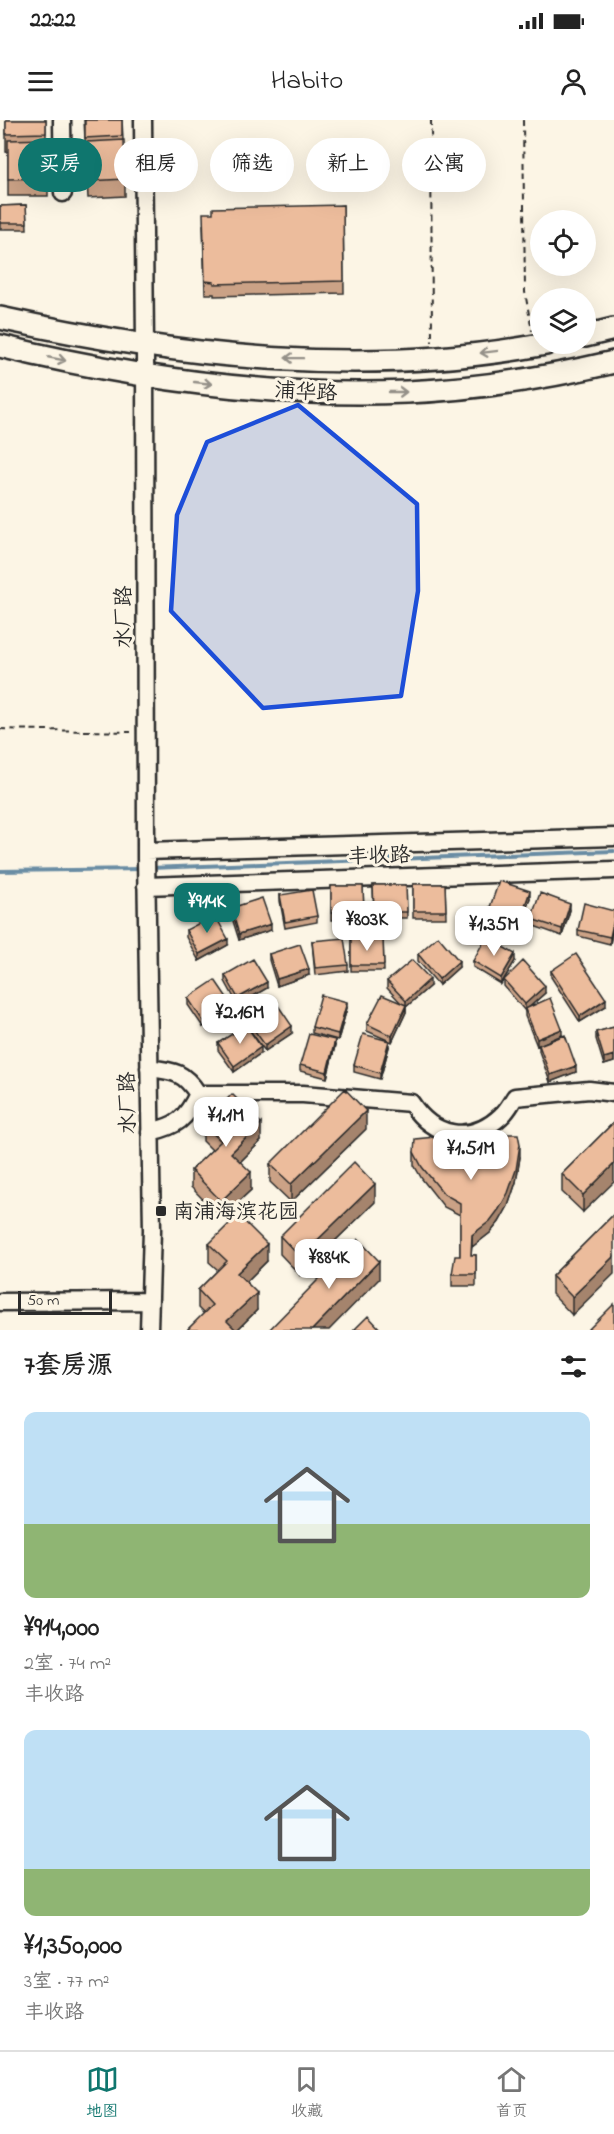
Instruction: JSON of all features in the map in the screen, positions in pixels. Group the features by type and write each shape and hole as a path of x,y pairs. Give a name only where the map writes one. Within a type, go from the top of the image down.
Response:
{"main road":[{"name":"浦华路","path":"0,318 145,345 273,358 361,360 432,357 530,345"},
{"path":"596,333 614,329"},
{"name":"浦华路","path":"0,346 145,376 304,391 407,392 491,385 561,374 614,362"}],"street":[{"path":"62,120 63,193"},
{"path":"142,120 145,345"},
{"name":"水厂路","path":"145,345 146,867 152,1230 149,1330"},
{"path":"146,867 614,837"},
{"name":"丰收路","path":"146,867 614,870"},
{"path":"149,1068 180,1074 190,1082 198,1094"},
{"path":"198,1094 303,1094 411,1103 417,1113 439,1130 468,1134 502,1116 515,1097 589,1090 614,1093"},
{"path":"150,1132 171,1127 179,1121 190,1110 198,1094"},
{"path":"0,1302 150,1301"}],"path":[{"path":"431,120 432,357"},
{"path":"523,120 525,292 530,308"},
{"path":"0,729 146,732"}],"highlighted area":[{"path":"298,405 417,504 418,591 401,696 263,708 171,611 177,515 207,442"}],"building":[{"path":"6,120 46,120 46,133 6,134"},
{"path":"85,120 122,120 122,136 85,138"},
{"path":"8,140 18,140 18,179 8,179"},
{"path":"102,141 114,141 114,180 102,180"},
{"path":"26,205 27,223 0,223 0,206"},
{"path":"343,205 344,281 214,284 214,282 205,281 203,213 213,213 213,208"},
{"path":"499,881 530,891 521,917 490,907"},
{"path":"413,884 445,884 446,911 413,911"},
{"path":"373,885 406,885 407,912 374,912"},
{"path":"331,886 363,886 364,913 331,913"},
{"path":"312,890 317,916 285,922 280,895"},
{"path":"540,893 570,904 562,929 531,919"},
{"path":"262,898 271,924 239,934 231,908"},
{"path":"584,903 614,911 610,937 578,930"},
{"path":"215,915 228,939 199,954 186,930"},
{"path":"438,936 459,961 439,979 418,954"},
{"path":"486,937 515,954 501,978 473,961"},
{"path":"344,938 348,965 315,968 312,941"},
{"path":"351,938 383,938 384,965 351,965"},
{"path":"300,944 309,969 277,979 269,954"},
{"path":"576,954 606,999 580,1016 551,971"},
{"path":"253,959 267,982 238,998 225,975"},
{"path":"412,960 430,979 406,1001 387,981"},
{"path":"523,961 545,986 525,1004 504,980"},
{"path":"215,980 230,1002 203,1021 188,998"},
{"path":"321,995 347,1002 338,1034 312,1027"},
{"path":"382,995 406,1005 392,1036 367,1024"},
{"path":"550,998 562,1029 537,1039 525,1009"},
{"path":"277,1004 292,1026 265,1045 249,1023"},
{"path":"246,1025 261,1047 234,1066 218,1043"},
{"path":"614,1027 614,1055 604,1058 596,1032"},
{"path":"309,1034 335,1040 327,1072 300,1065"},
{"path":"363,1034 389,1041 380,1073 354,1065"},
{"path":"565,1035 576,1066 550,1075 539,1045"},
{"path":"345,1089 366,1111 291,1184 270,1164"},
{"path":"232,1094 261,1123 231,1153 251,1172 221,1201 191,1170 221,1141 203,1124"},
{"path":"614,1122 614,1164 583,1195 562,1174"},
{"path":"476,1133 477,1143 493,1142 494,1134 518,1134 520,1144 516,1170 508,1193 499,1209 490,1221 472,1235 471,1255 476,1255 476,1274 452,1274 455,1256 460,1256 460,1203 444,1194 422,1167 414,1152 415,1139"},
{"path":"354,1162 375,1184 300,1257 280,1236"},
{"path":"614,1214 614,1256 572,1297 552,1276"},
{"path":"238,1215 267,1244 237,1273 257,1293 227,1321 236,1330 189,1330 212,1305 198,1290 227,1261 209,1244"},
{"path":"358,1239 379,1261 312,1330 269,1330"},
{"path":"614,1304 614,1330 588,1330"},
{"path":"368,1316 381,1330 354,1330"}],"waterway":[{"path":"150,868 614,851"},
{"path":"0,871 143,869"}],"place":[{"name":"南浦海滨花园","path":"161,1211"}]}
